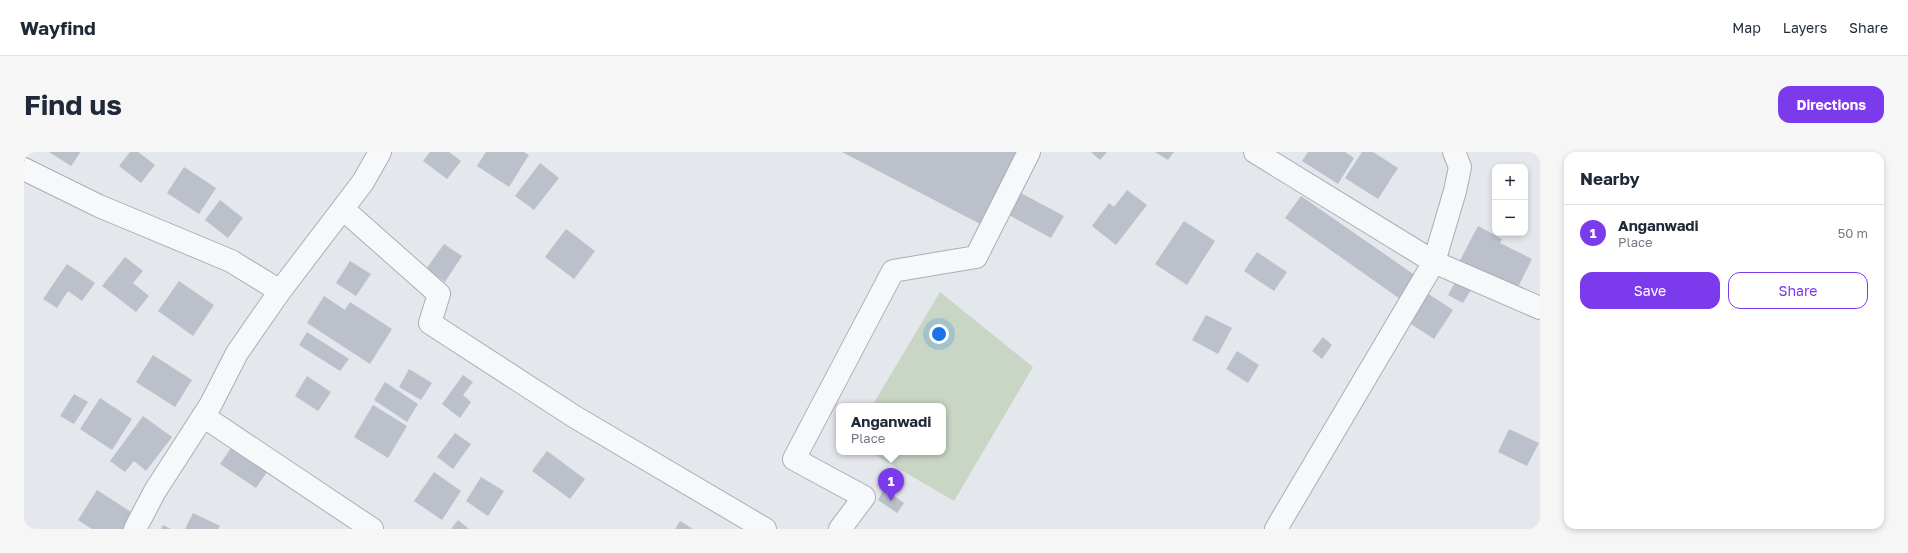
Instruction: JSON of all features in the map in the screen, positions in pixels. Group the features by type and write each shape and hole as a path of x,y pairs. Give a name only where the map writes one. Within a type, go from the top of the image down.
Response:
{"street":[{"path":"135,529 155,491 203,416 237,353 280,291 363,182 380,152"},
{"path":"840,529 864,497 794,460 893,271 976,257 1029,152"},
{"path":"1255,152 1434,262 1540,308"},
{"path":"1276,529 1434,262 1455,191 1460,167 1454,152"},
{"path":"24,169 99,206 231,261 280,291"},
{"path":"343,209 439,294 430,323 575,417 765,529"},
{"path":"203,416 372,529"}],"green space":[{"path":"940,292 1033,367 954,501 875,455 946,455 946,403 874,403"}],"building":[{"path":"49,152 79,152 80,153 71,166"},
{"path":"130,152 138,152 155,165 141,183 119,166"},
{"path":"430,152 449,152 461,161 447,179 423,161"},
{"path":"486,152 524,152 529,155 509,187 477,166"},
{"path":"842,152 1024,152 986,227"},
{"path":"1091,152 1107,152 1100,160"},
{"path":"1155,152 1174,152 1168,160"},
{"path":"1308,152 1345,152 1354,158 1338,184 1302,161"},
{"path":"1362,152 1373,152 1398,168 1378,199 1345,178"},
{"path":"540,163 559,178 534,210 515,196"},
{"path":"184,167 216,188 199,214 167,193"},
{"path":"1127,190 1147,205 1116,245 1092,226 1109,203 1114,207"},
{"path":"1017,191 1064,216 1051,238 1005,213"},
{"path":"1301,196 1419,278 1403,301 1285,218"},
{"path":"220,200 243,218 228,238 205,220"},
{"path":"1184,221 1215,241 1187,285 1155,264"},
{"path":"1478,226 1492,234 1492,236 1496,236 1502,239 1500,243 1532,259 1515,293 1458,264"},
{"path":"566,229 595,251 574,279 545,257"},
{"path":"444,244 462,256 445,282 426,269"},
{"path":"1257,252 1287,272 1274,291 1244,271"},
{"path":"125,257 143,271 133,283 149,296 136,312 102,286"},
{"path":"350,261 371,274 356,296 336,283"},
{"path":"67,264 95,283 82,301 68,291 57,308 43,299"},
{"path":"179,281 214,305 193,336 158,311"},
{"path":"1456,281 1471,290 1463,303 1448,295"},
{"path":"1424,291 1453,310 1434,339 1405,320"},
{"path":"324,296 345,310 350,302 392,329 370,364 307,323"},
{"path":"1206,315 1232,328 1218,354 1192,340"},
{"path":"307,332 349,359 340,371 299,345"},
{"path":"1323,337 1332,345 1322,359 1312,351"},
{"path":"1237,351 1259,365 1248,383 1226,369"},
{"path":"153,355 192,380 175,407 136,382"},
{"path":"409,369 432,383 421,400 399,387"},
{"path":"463,375 473,382 463,395 471,402 460,418 442,404"},
{"path":"307,376 331,392 318,411 295,396"},
{"path":"385,382 418,404 407,422 374,400"},
{"path":"74,394 88,402 74,424 60,416"},
{"path":"100,398 132,419 112,450 80,429"},
{"path":"373,405 407,426 388,458 354,437"},
{"path":"143,416 172,437 146,471 134,461 125,472 110,461"},
{"path":"1509,429 1539,443 1527,466 1498,452"},
{"path":"455,433 471,444 453,469 437,457"},
{"path":"235,442 271,466 256,488 220,464"},
{"path":"547,451 585,479 570,499 532,471"},
{"path":"434,472 461,491 442,520 414,501"},
{"path":"481,477 504,491 488,516 466,501"},
{"path":"884,489 904,503 897,513 878,500"},
{"path":"97,490 134,514 125,529 92,529 78,520"},
{"path":"193,513 220,526 218,529 185,529"},
{"path":"458,520 469,529 451,529"},
{"path":"680,521 693,529 675,529"},
{"path":"163,525 171,529 161,529"}],"place":[{"name":"Anganwadi","path":"891,501"}]}
